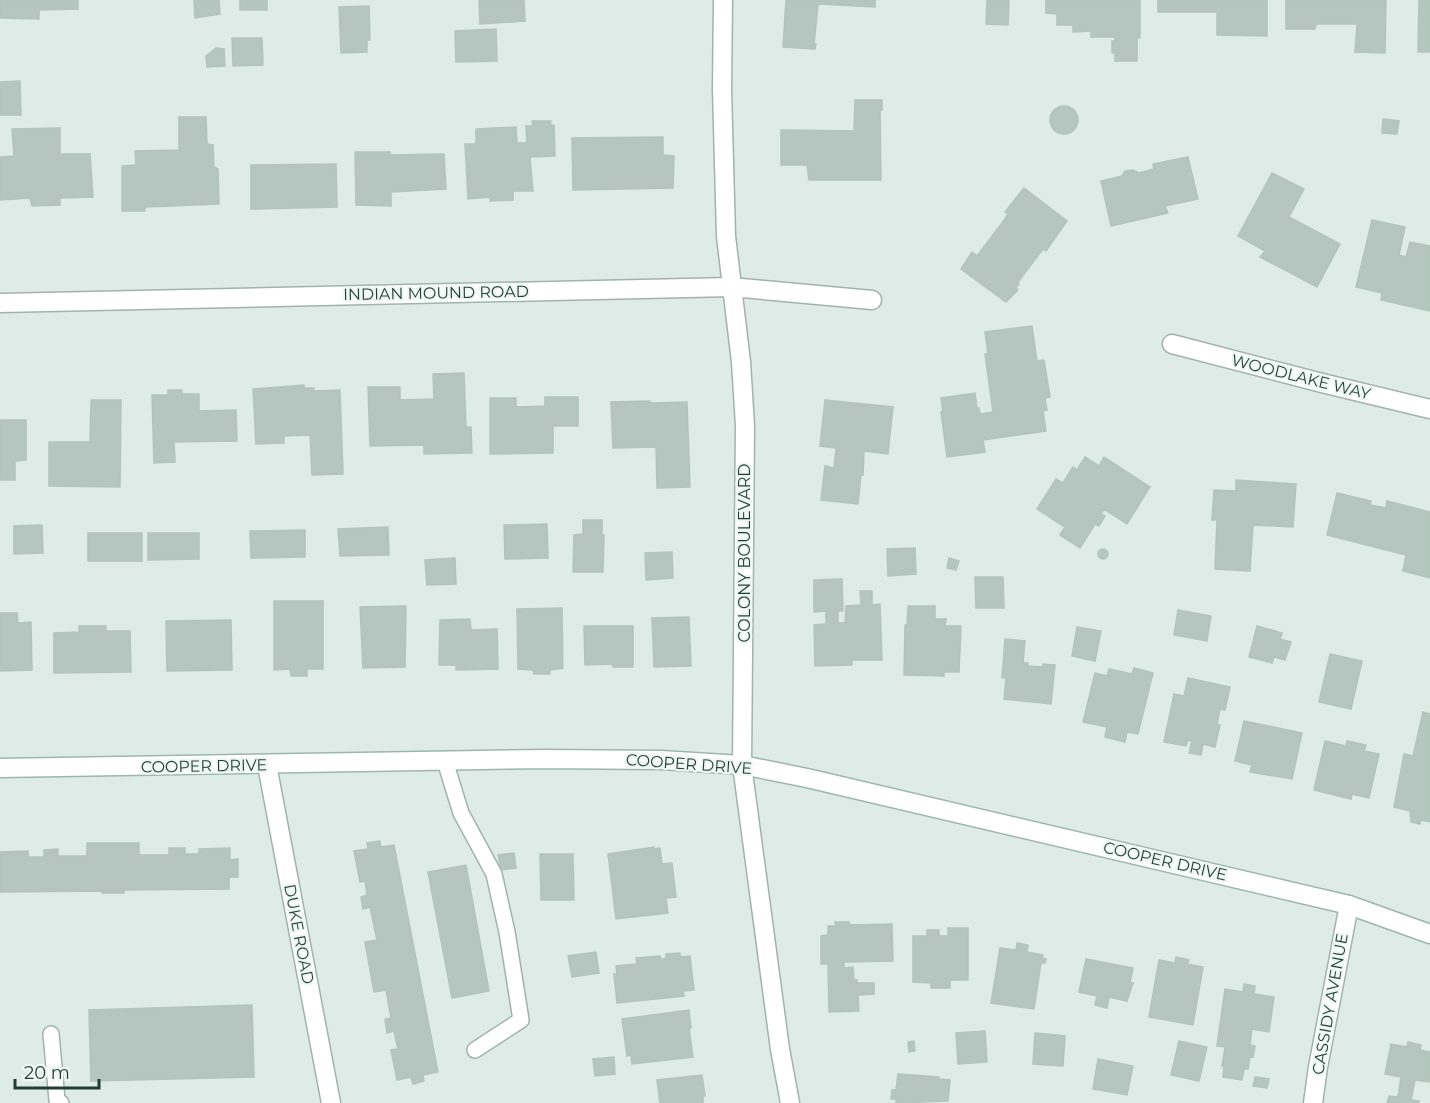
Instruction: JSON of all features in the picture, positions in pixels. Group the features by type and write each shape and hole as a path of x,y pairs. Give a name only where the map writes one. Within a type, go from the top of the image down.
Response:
{"street":[{"name":"COLONY BOULEVARD","path":"723,0 722,101 726,236 741,362 745,426 742,765 780,1049 790,1103"},
{"name":"INDIAN MOUND ROAD","path":"0,303 731,286 872,300"},
{"name":"WOODLAKE WAY","path":"1172,344 1430,409"},
{"name":"COOPER DRIVE","path":"0,768 661,760 742,765 807,778 1349,905 1430,934"},
{"name":"DUKE ROAD","path":"267,765 331,1103"},
{"name":"CASSIDY AVENUE","path":"1313,1103 1349,905"}],"lane":[{"path":"445,761 461,813 494,874 507,932 521,1020 475,1050"},
{"path":"51,1034 57,1100 61,1103"}],"building":[{"path":"0,0 78,0 78,9 39,10 39,19 0,18"},
{"path":"194,0 219,0 220,14 195,18"},
{"path":"240,0 267,0 267,10 240,10"},
{"path":"479,0 524,0 525,21 480,24"},
{"path":"786,0 875,0 875,7 820,4 818,5 815,49 783,47"},
{"path":"987,0 1009,0 1008,25 986,24"},
{"path":"1046,0 1140,0 1140,38 1137,38 1137,61 1115,61 1112,41 1115,41 1115,37 1091,37 1091,31 1073,32 1073,25 1057,25 1057,14 1046,13"},
{"path":"1158,0 1267,0 1267,36 1217,35 1217,12 1158,12"},
{"path":"1286,0 1386,0 1385,53 1355,52 1357,24 1316,24 1315,29 1286,29"},
{"path":"1419,0 1430,0 1430,52 1418,52"},
{"path":"369,6 370,40 367,40 367,52 341,53 339,7"},
{"path":"496,29 497,61 456,62 455,31"},
{"path":"232,38 262,38 263,65 233,66"},
{"path":"216,48 224,49 225,66 207,67 206,56"},
{"path":"20,81 21,115 0,115 0,82"},
{"path":"855,100 882,100 882,110 880,110 881,180 809,180 807,165 781,165 781,130 854,131"},
{"path":"1064,106 1074,110 1078,120 1074,130 1064,134 1054,130 1050,120 1054,110"},
{"path":"179,117 206,117 207,144 213,145 214,167 218,169 219,204 145,207 145,211 122,211 122,166 136,165 135,151 179,150"},
{"path":"1383,119 1399,121 1397,134 1382,133"},
{"path":"532,121 551,121 550,125 554,125 555,156 530,157 533,191 513,191 513,200 490,201 490,197 468,199 465,144 476,144 476,129 516,127 517,143 527,143 526,126 533,126"},
{"path":"60,128 60,154 90,154 93,197 60,198 60,205 32,206 30,198 0,200 0,157 14,156 12,129"},
{"path":"663,137 663,155 674,156 673,188 573,190 572,138"},
{"path":"355,152 390,152 390,155 444,154 446,189 391,192 391,206 356,205"},
{"path":"1188,157 1198,199 1165,206 1168,213 1111,226 1101,181 1122,176 1125,171 1133,170 1139,173 1154,169 1153,164"},
{"path":"336,164 337,207 251,209 251,165"},
{"path":"1272,173 1304,189 1289,217 1340,244 1317,287 1260,257 1265,251 1238,236"},
{"path":"1024,188 1067,221 1046,251 1043,249 1018,282 1016,287 1018,290 1006,302 961,269 972,252 977,256 1005,219 1008,214 1005,212"},
{"path":"1372,220 1405,227 1399,255 1406,257 1410,242 1430,246 1430,311 1381,300 1382,293 1356,287"},
{"path":"1032,326 1037,361 1044,360 1050,397 1045,398 1047,410 1043,411 1046,431 983,440 985,452 947,457 941,398 975,393 980,414 993,412 985,354 988,354 985,332"},
{"path":"464,373 466,427 471,427 472,453 424,454 424,445 370,446 368,387 400,387 400,400 434,399 433,374"},
{"path":"304,385 304,388 314,388 314,391 340,390 343,474 312,475 310,435 284,436 284,443 256,444 253,389"},
{"path":"168,390 182,390 182,394 199,394 199,411 236,410 237,441 174,442 175,462 154,463 152,395 168,395"},
{"path":"545,397 578,397 578,426 553,426 553,453 490,454 490,398 516,398 516,407 545,406"},
{"path":"91,400 121,400 120,487 49,486 49,442 90,442"},
{"path":"825,400 893,407 888,454 864,451 858,504 821,500 825,466 834,468 836,448 820,446"},
{"path":"650,401 650,403 687,402 690,487 657,488 656,447 613,448 611,402"},
{"path":"0,420 26,420 26,460 15,461 15,480 0,480"},
{"path":"1085,457 1099,466 1104,457 1150,487 1127,524 1104,509 1101,514 1105,516 1099,526 1095,524 1080,548 1060,535 1065,527 1037,509 1056,479 1063,483 1073,467 1077,470"},
{"path":"1236,480 1296,484 1293,527 1253,525 1250,571 1215,569 1217,520 1212,520 1214,490 1236,491"},
{"path":"1337,493 1371,501 1370,505 1386,508 1387,501 1430,512 1430,578 1403,571 1406,555 1327,535"},
{"path":"583,520 602,520 603,572 573,572 574,535 583,534"},
{"path":"547,524 548,558 505,559 504,525"},
{"path":"42,525 43,553 14,554 14,526"},
{"path":"388,527 389,555 340,556 338,529"},
{"path":"305,530 305,557 251,558 250,531"},
{"path":"88,533 142,533 142,561 88,561"},
{"path":"148,533 199,533 199,559 148,560"},
{"path":"915,548 916,574 888,576 887,549"},
{"path":"1103,549 1107,550 1107,558 1103,559 1099,558 1098,554 1099,550"},
{"path":"672,552 673,578 646,580 645,553"},
{"path":"455,558 456,584 427,585 425,560"},
{"path":"949,558 959,561 956,570 947,568"},
{"path":"975,577 1003,577 1004,608 976,608"},
{"path":"842,579 843,611 838,611 838,623 845,623 846,606 861,605 860,591 872,591 872,605 880,604 882,660 852,660 852,665 815,666 814,625 826,624 826,611 814,612 814,580"},
{"path":"274,601 323,601 323,669 307,669 307,676 291,676 290,669 274,670"},
{"path":"406,606 405,667 363,668 360,607"},
{"path":"908,606 935,606 935,619 946,619 945,626 961,626 959,672 944,672 944,676 904,675 905,625 907,625"},
{"path":"562,608 563,668 550,670 550,674 534,674 533,670 518,669 517,609"},
{"path":"1178,610 1211,616 1207,641 1174,635"},
{"path":"0,613 17,613 18,623 31,622 32,670 0,671"},
{"path":"689,617 691,666 654,667 652,618"},
{"path":"470,619 471,630 497,629 498,669 456,670 456,665 439,665 440,620"},
{"path":"231,620 232,670 167,671 166,621"},
{"path":"79,626 106,626 106,631 130,631 131,672 54,673 54,633 79,632"},
{"path":"584,626 633,626 633,667 613,667 612,664 585,665"},
{"path":"1257,626 1282,633 1280,639 1291,642 1285,660 1274,657 1272,663 1249,657"},
{"path":"1077,627 1101,631 1095,661 1072,656"},
{"path":"1005,639 1025,641 1023,663 1028,663 1028,666 1055,665 1051,704 1004,699 1006,678 1002,678"},
{"path":"1330,654 1362,661 1351,709 1319,702"},
{"path":"1134,668 1153,673 1138,734 1127,732 1125,742 1105,737 1107,727 1083,722 1095,673 1107,676 1109,669 1132,674"},
{"path":"1188,678 1230,687 1225,710 1220,709 1217,724 1220,725 1215,747 1203,744 1201,755 1189,753 1192,741 1188,740 1186,746 1164,742 1174,694 1184,696"},
{"path":"1423,712 1430,714 1430,822 1421,820 1420,824 1411,822 1410,811 1394,807 1404,754 1413,756"},
{"path":"1244,721 1302,733 1292,779 1250,772 1252,765 1235,761"},
{"path":"1325,741 1346,746 1347,741 1366,745 1364,751 1379,754 1369,798 1352,794 1351,799 1314,790"},
{"path":"380,841 381,847 394,845 438,1072 423,1075 424,1081 413,1084 411,1077 397,1080 391,1050 398,1049 394,1031 387,1033 385,1019 391,1018 386,990 374,992 365,942 377,940 370,907 363,909 361,897 367,895 365,881 360,882 354,851 368,849 367,843"},
{"path":"87,843 139,843 139,855 169,855 169,848 185,848 185,854 199,854 199,849 230,848 230,860 238,859 238,877 229,877 229,889 124,890 124,893 102,893 102,891 0,892 0,852 28,851 28,857 44,857 44,850 58,849 58,856 87,856"},
{"path":"654,847 654,849 660,848 662,864 672,863 676,897 666,898 668,913 616,919 608,854"},
{"path":"514,853 516,868 501,870 498,855"},
{"path":"540,854 573,854 574,900 541,900"},
{"path":"466,865 489,991 452,998 428,872"},
{"path":"835,922 849,922 850,925 892,924 893,961 844,962 844,968 853,967 854,980 857,980 857,983 874,983 874,994 858,995 859,1011 829,1012 828,964 821,964 821,936 828,935 828,926 836,926"},
{"path":"948,928 968,928 968,980 950,980 950,988 931,988 931,983 913,982 913,936 927,936 927,930 939,930 939,936 948,936"},
{"path":"1017,943 1028,945 1027,952 1043,955 1042,958 1046,959 1045,963 1041,963 1034,1009 991,1003 1000,948 1016,950"},
{"path":"596,952 599,973 572,977 568,956"},
{"path":"680,953 680,957 690,956 694,990 683,991 684,996 617,1003 614,974 617,974 616,966 637,964 636,958 660,956 661,959 666,959 666,954"},
{"path":"1176,957 1189,960 1187,964 1203,967 1193,1025 1149,1017 1159,960 1175,963"},
{"path":"1086,959 1133,968 1130,982 1133,983 1127,1001 1109,997 1107,1008 1095,1005 1097,996 1079,992"},
{"path":"1244,984 1255,986 1254,994 1274,997 1269,1032 1252,1029 1250,1045 1255,1046 1253,1057 1250,1056 1248,1069 1244,1069 1242,1080 1223,1077 1225,1047 1217,1046 1225,989 1243,992"},
{"path":"252,1005 254,1077 91,1081 89,1010"},
{"path":"689,1010 693,1057 632,1064 631,1055 627,1056 622,1019"},
{"path":"985,1031 987,1062 958,1064 956,1033"},
{"path":"1035,1033 1065,1036 1063,1066 1033,1064"},
{"path":"914,1041 915,1051 909,1052 908,1042"},
{"path":"1179,1041 1207,1047 1199,1081 1171,1075"},
{"path":"1408,1042 1421,1045 1420,1050 1430,1052 1429,1082 1415,1080 1411,1100 1419,1101 1419,1103 1387,1103 1389,1096 1398,1097 1401,1077 1385,1074 1391,1044 1407,1047"},
{"path":"614,1057 615,1074 595,1076 593,1059"},
{"path":"1098,1059 1133,1066 1127,1095 1093,1089"},
{"path":"898,1074 950,1080 948,1101 896,1103 896,1099 891,1099 892,1090 896,1090"},
{"path":"702,1075 705,1096 703,1096 703,1103 660,1103 657,1080"},
{"path":"1255,1077 1269,1079 1267,1088 1253,1086"}]}
